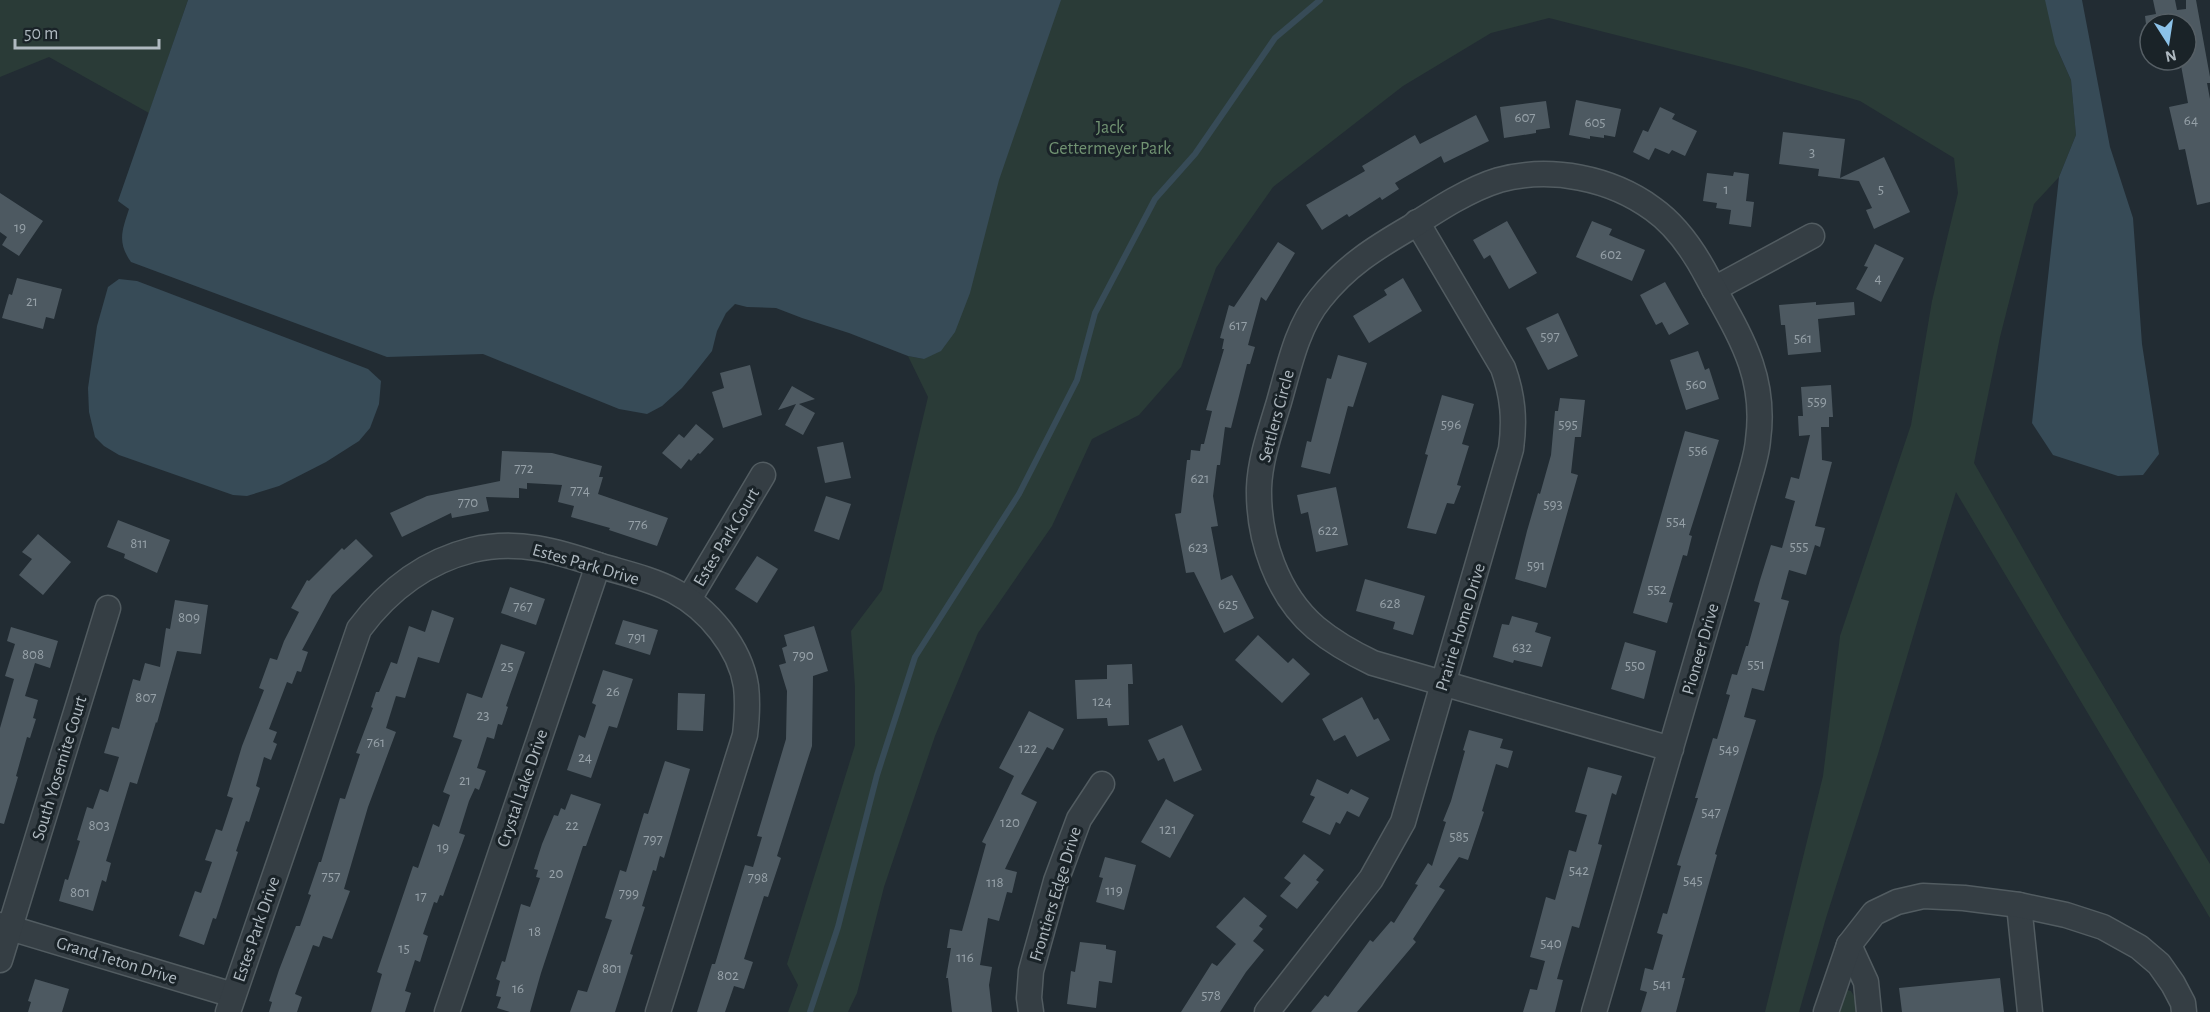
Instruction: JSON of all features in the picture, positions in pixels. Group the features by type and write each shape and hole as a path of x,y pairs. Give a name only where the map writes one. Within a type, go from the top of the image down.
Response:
{"street":[{"name":"Settlers Circle","path":"1671,749 1373,663 1342,648 1314,627 1293,601 1276,574 1267,552 1260,520 1259,486 1265,452 1303,326 1317,301 1342,272 1374,249 1417,222 1499,180 1562,175 1598,182 1629,194 1655,210 1678,232 1701,265 1714,290"},
{"name":"Prairie Home Drive","path":"1267,1012 1371,879 1403,822 1511,449 1514,421 1511,390 1503,368 1417,222"},
{"path":"1714,290 1812,237"},
{"name":"Pioneer Drive","path":"1594,1012 1758,442 1760,415 1752,363 1714,290"},
{"name":"Estes Park Court","path":"689,599 763,475"},
{"name":"Estes Park Drive","path":"231,1004 358,629 395,588 420,571 449,557 502,545 530,546 557,551 671,589 689,599 707,615 737,657 746,684 748,710 744,735 658,1012"},
{"name":"Crystal Lake Drive","path":"447,1012 598,565"},
{"name":"South Yosemite Court","path":"0,960 5,926 108,608"},
{"name":"Frontiers Edge Drive","path":"1031,1012 1029,998 1031,971 1056,881 1079,819 1102,784"},
{"path":"1826,1012 1850,945 1874,913 1897,902 1923,896 1964,897 2019,906 2066,915 2103,927 2139,947 2159,964 2183,1003 2184,1012"},
{"path":"2019,906 2030,1012"},
{"name":"Grand Teton Drive","path":"5,926 231,1004"},
{"path":"1850,945 1866,982 1869,1012"}],"green space":[{"path":"0,0 188,0 149,113 49,57 0,77"},
{"name":"Jack Gettermeyer Park","path":"1009,0 2064,0 2058,51 2071,80 2076,135 2059,177 2034,204 2000,337 1974,463 2062,617 2210,864 2210,918 1956,492 1799,1012 1765,1012 1823,776 1840,636 1911,425 1932,301 1958,193 1954,158 1860,101 1746,68 1549,18 1491,33 1403,86 1273,187 1216,268 1181,367 1139,415 1092,439 1052,526 978,633 935,736 884,887 857,993 848,1012 788,1012 798,985 787,964 855,745 855,687 851,631 882,590 928,397 908,356 924,359"},
{"path":"1843,989 1851,991 1858,1012 1833,1012"}],"water":[{"path":"188,0 1061,0 999,180 970,293 955,332 941,351 924,359 908,356 776,308 747,307 735,304 726,313 717,331 712,351 697,370 662,406 647,414 619,409 483,354 387,357 131,262 122,242 129,209 118,201"},
{"path":"2045,0 2082,0 2110,147 2133,218 2142,344 2159,454 2143,475 2118,476 2053,455 2032,423 2059,177 2076,135 2071,80 2055,44"},
{"path":"119,279 137,281 368,369 381,381 379,404 370,428 359,441 326,462 279,486 247,496 233,495 119,455 95,437 89,412 88,388 97,326 108,287"}],"building":[{"path":"2153,0 2175,0 2177,10 2186,9 2186,0 2196,0 2210,77 2210,83 2207,83 2210,99 2210,202 2197,205 2185,149 2179,150 2169,107 2188,103 2182,72 2198,72 2198,12 2156,12"},
{"path":"1576,100 1621,109 1615,137 1590,136 1590,139 1569,135"},
{"path":"1546,101 1550,128 1536,130 1536,133 1504,138 1500,107"},
{"path":"1660,107 1675,114 1672,119 1697,131 1685,156 1672,150 1669,154 1655,148 1649,160 1633,152 1643,130 1648,132"},
{"path":"1476,115 1489,141 1444,163 1441,156 1395,183 1399,189 1382,200 1380,197 1349,217 1347,214 1322,230 1306,205 1365,171 1362,166 1415,135 1420,144"},
{"path":"1783,132 1845,139 1840,178 1884,157 1910,212 1874,229 1866,210 1872,208 1859,181 1818,176 1819,169 1779,164"},
{"path":"1734,172 1749,174 1746,201 1754,202 1751,227 1729,224 1731,210 1716,208 1717,203 1703,201 1707,173 1733,176"},
{"path":"0,193 43,221 19,256 2,245 7,237 0,232"},
{"path":"1507,221 1537,273 1509,289 1490,255 1484,259 1473,240"},
{"path":"1592,221 1612,229 1609,235 1645,250 1632,281 1576,257"},
{"path":"1278,242 1295,253 1266,301 1261,297 1248,345 1255,347 1250,364 1247,364 1231,428 1225,427 1220,465 1217,465 1213,496 1218,526 1211,527 1221,580 1232,575 1254,618 1224,633 1194,572 1186,573 1175,514 1181,513 1187,460 1190,460 1191,450 1200,451 1201,444 1204,444 1212,411 1206,410 1224,349 1222,349 1224,339 1220,338 1229,305 1234,307"},
{"path":"1875,244 1904,258 1881,302 1856,289 1868,267 1864,266"},
{"path":"17,278 62,289 54,319 46,317 43,329 2,318 9,294 12,295"},
{"path":"1403,278 1422,311 1369,343 1353,316 1387,295 1384,290"},
{"path":"1665,282 1689,324 1669,335 1662,322 1656,325 1640,295"},
{"path":"1816,302 1816,305 1854,302 1855,315 1818,319 1821,352 1788,355 1785,325 1781,325 1779,305"},
{"path":"1558,313 1578,356 1548,370 1526,328"},
{"path":"1698,351 1705,370 1709,368 1719,399 1686,410 1670,360"},
{"path":"1338,355 1367,363 1353,407 1348,406 1330,474 1301,467 1307,441 1311,442 1327,378 1331,379"},
{"path":"750,365 762,415 723,428 712,392 724,388 720,373"},
{"path":"1831,385 1833,417 1829,417 1829,427 1821,427 1822,460 1832,462 1815,526 1825,528 1820,547 1815,545 1806,575 1789,570 1781,599 1789,601 1764,691 1752,688 1744,717 1756,720 1715,854 1717,855 1682,978 1685,978 1676,1012 1641,1012 1647,992 1640,990 1645,968 1653,970 1663,935 1657,933 1663,913 1667,914 1681,866 1677,865 1698,798 1695,798 1713,738 1717,739 1730,695 1726,694 1732,674 1737,675 1760,603 1754,601 1760,580 1771,545 1782,548 1795,501 1785,498 1791,477 1799,479 1810,435 1799,436 1798,416 1803,416 1801,387"},
{"path":"792,386 815,399 799,404 815,413 803,435 785,425 796,404 778,410"},
{"path":"1442,395 1474,404 1462,444 1469,446 1457,485 1461,486 1454,504 1447,503 1436,534 1407,528"},
{"path":"1560,398 1585,400 1581,437 1575,437 1571,473 1578,475 1546,588 1515,579 1538,493 1540,494 1551,455 1555,411 1558,411"},
{"path":"696,424 714,439 700,454 698,453 691,461 689,459 681,469 662,453 679,434 684,438"},
{"path":"1685,431 1719,440 1689,535 1692,536 1687,556 1683,555 1669,602 1673,603 1667,623 1633,613"},
{"path":"843,442 851,478 825,483 817,447"},
{"path":"502,451 552,453 602,466 599,477 603,477 598,494 668,518 657,546 609,530 610,528 571,517 574,506 558,502 562,485 527,483 527,489 519,488 519,498 486,497 489,511 452,518 451,513 402,537 390,513 427,496 500,481"},
{"path":"1336,487 1348,545 1316,552 1308,512 1301,514 1297,495"},
{"path":"826,496 851,504 839,540 814,531"},
{"path":"118,520 170,540 157,573 124,558 125,554 107,547"},
{"path":"38,534 71,562 43,595 19,575 32,559 22,552"},
{"path":"356,539 373,556 332,595 302,650 308,652 301,672 297,671 292,684 287,682 269,729 277,732 273,742 277,744 271,760 264,757 256,786 260,788 249,822 246,821 216,919 213,918 204,945 179,936 195,891 201,893 212,862 205,860 216,829 222,831 233,798 227,796 242,746 264,690 259,688 270,658 277,660 299,612 291,608 307,580 309,581 342,548 344,550"},
{"path":"757,556 778,569 757,603 735,589"},
{"path":"1365,579 1425,596 1413,635 1393,629 1395,622 1356,611"},
{"path":"510,587 545,599 536,625 501,613"},
{"path":"175,600 208,605 201,654 177,651 137,784 130,782 106,861 111,863 106,882 102,880 93,911 59,901 80,841 77,840 87,807 93,809 100,789 108,792 119,757 104,753 112,727 119,729 133,679 140,681 145,663 160,667 166,628 170,629"},
{"path":"432,610 454,618 439,663 418,657 405,698 396,696 386,728 396,732 368,807 344,889 350,891 332,939 323,936 319,947 313,945 295,994 302,997 297,1012 269,1012 272,1002 269,1001 279,970 296,926 300,926 311,895 308,894 319,862 321,862 340,798 345,799 360,754 356,753 373,708 371,707 376,692 379,692 391,662 397,664 409,626 425,632"},
{"path":"1512,616 1538,623 1535,632 1551,637 1542,667 1514,660 1513,663 1493,657 1502,624 1509,625"},
{"path":"623,620 658,630 650,655 615,644"},
{"path":"814,626 828,671 813,676 812,746 777,856 781,858 768,897 764,896 744,959 753,962 744,989 734,986 725,1012 697,1012 712,964 715,964 745,865 753,867 762,837 757,836 786,739 787,691 779,665 786,663 782,648 787,646 784,635"},
{"path":"11,627 58,641 50,668 35,663 25,696 38,700 33,718 36,719 30,738 27,737 4,824 0,823 0,728 14,679 5,676 15,644 7,641"},
{"path":"1258,635 1288,663 1293,658 1310,674 1282,703 1235,660"},
{"path":"1625,642 1656,651 1644,699 1611,689"},
{"path":"501,644 525,652 506,706 508,707 502,725 498,724 494,739 487,737 477,768 486,771 479,790 475,788 469,801 459,833 465,835 443,896 440,895 437,903 434,902 423,934 428,936 420,962 415,960 405,991 411,993 405,1012 371,1012 382,974 377,972 413,866 418,868 433,824 439,827 450,795 443,792 462,740 453,737 467,693 482,698"},
{"path":"1132,664 1133,684 1128,684 1129,725 1108,726 1107,718 1077,719 1075,680 1107,679 1107,665"},
{"path":"603,670 633,679 617,728 609,726 591,778 567,770 579,735 585,738 596,705 592,703"},
{"path":"678,693 705,694 703,731 677,730"},
{"path":"1362,697 1374,720 1378,718 1390,740 1357,757 1345,735 1334,741 1322,719"},
{"path":"1029,711 1064,729 1053,750 1047,747 1021,794 1037,802 1005,869 1017,872 1012,893 1007,892 999,921 988,918 980,965 992,967 989,985 992,1012 952,1012 948,978 946,978 951,948 947,948 950,929 962,931 986,844 982,842 1014,776 999,768"},
{"path":"1182,725 1202,770 1174,782 1164,758 1158,761 1148,740"},
{"path":"1469,730 1503,739 1500,748 1513,751 1508,768 1496,764 1482,811 1484,812 1468,860 1459,857 1439,887 1445,890 1413,939 1416,942 1357,1012 1311,1012 1325,995 1328,997 1370,940 1373,942 1391,921 1394,923 1418,885 1415,884 1428,863 1432,866 1446,822 1443,821 1451,801"},
{"path":"665,761 690,769 664,858 660,856 656,871 653,870 642,906 645,907 630,954 633,955 615,1012 570,1012 578,990 587,992 612,920 605,918 620,870 626,872 644,813 648,814"},
{"path":"1588,767 1622,776 1616,795 1612,793 1598,844 1602,845 1579,928 1572,926 1557,979 1563,980 1555,1012 1523,1012 1530,989 1537,990 1545,961 1530,957 1546,897 1555,900 1569,850 1576,852 1587,815 1575,812"},
{"path":"1317,779 1348,794 1351,789 1369,798 1359,817 1347,811 1340,824 1336,822 1330,835 1302,822 1315,797 1310,795"},
{"path":"571,794 601,804 586,846 583,846 530,1012 510,1012 497,1008 501,997 496,996 500,981 496,979 502,961 505,962 521,904 530,907 540,878 536,877 538,870 534,869 542,844 554,815 558,816 561,808 565,810"},
{"path":"1166,799 1194,815 1170,858 1141,842"},
{"path":"1304,854 1324,870 1316,880 1319,882 1297,909 1280,896 1291,883 1284,878"},
{"path":"1105,857 1136,865 1124,910 1096,902 1103,878 1099,877"},
{"path":"1244,897 1267,916 1259,926 1263,929 1253,941 1264,950 1246,972 1220,1012 1181,1012 1212,963 1217,966 1236,944 1216,927"},
{"path":"1080,942 1106,945 1106,949 1116,951 1112,983 1099,981 1096,1008 1067,1004 1071,971 1075,972"},
{"path":"2000,978 2004,1012 1902,1012 1899,988"},
{"path":"35,979 69,989 62,1012 28,1012 31,1002 28,1001"}],"waterway":[{"path":"810,1012 838,927 877,775 915,657 1019,494 1077,380 1095,313 1155,199 1195,154 1275,38 1320,0"}]}
